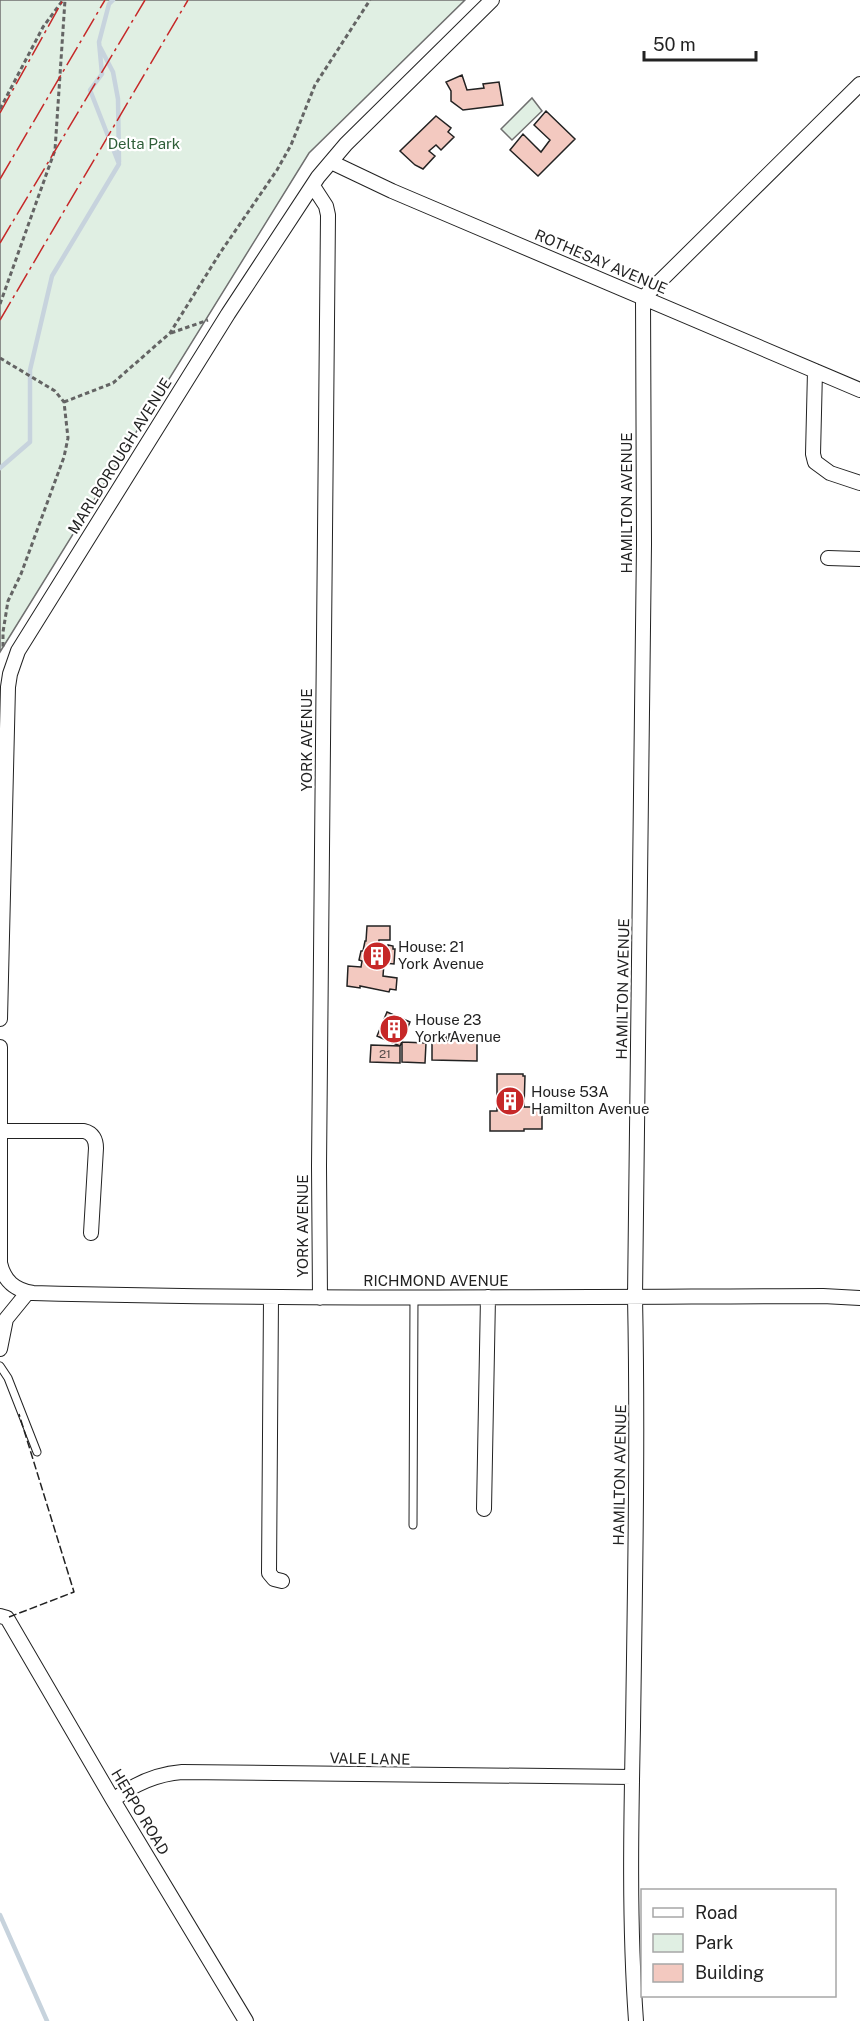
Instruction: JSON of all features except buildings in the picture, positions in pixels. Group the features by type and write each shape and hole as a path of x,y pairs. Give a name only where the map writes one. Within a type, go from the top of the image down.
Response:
{"street":[{"name":"MARLBOROUGH AVENUE","path":"0,1019 3,776 8,687 18,651 228,314 313,186 331,162 492,0"},
{"path":"643,298 860,84"},
{"name":"ROTHESAY AVENUE","path":"331,162 392,191 860,390"},
{"name":"YORK AVENUE","path":"313,186 326,206 328,215 319,1166 320,1298"},
{"name":"HAMILTON AVENUE","path":"636,2021 632,1954 632,1777 638,1413 635,1297 644,544 643,298"},
{"path":"815,371 813,454 815,462 830,473 860,483"},
{"path":"828,558 860,559"},
{"path":"0,1047 0,1204"},
{"path":"0,1131 84,1131 92,1135 96,1148 91,1233"},
{"name":"RICHMOND AVENUE","path":"0,1204 0,1263 3,1273 14,1286 28,1292 271,1298 823,1296 860,1298"},
{"path":"0,1349 6,1319 28,1292"},
{"path":"484,1509 488,1297"},
{"path":"271,1298 269,1573 274,1579 282,1581"},
{"name":"HERPO ROAD","path":"4,1617 246,2021"},
{"name":"VALE LANE","path":"113,1800 127,1789 155,1777 168,1773 190,1772 632,1777"}],"lane":[{"path":"413,1525 414,1297"},
{"path":"0,1366 8,1378 37,1452"}],"path":[{"path":"0,109 43,27 64,0"},
{"path":"0,304 55,150 64,0"},
{"path":"64,402 113,383 170,333 220,253 277,170 291,145 315,85 370,0"},
{"path":"170,333 228,314"},
{"path":"0,358 55,391 64,402 68,438 64,457 21,574 8,601 3,632 3,651"}],"green space":[{"name":"Delta Park","path":"0,0 465,0 309,153 0,652"},
{"path":"532,98 542,111 512,140 501,129"}],"waterway":[{"path":"0,468 30,442 30,370 52,276 119,164 90,90 102,74 99,42 109,4 113,0"},
{"path":"100,47 113,72 118,99 119,162"},
{"path":"0,1915 47,2021"}],"fence":[{"path":"9,1617 74,1592 19,1414"}],"power":[{"path":"0,113 63,0"},
{"path":"0,179 105,0"},
{"path":"0,243 145,0"},
{"path":"0,320 188,0"}],"place":[{"name":"House: 21 York Avenue","path":"377,956"},
{"name":"House 23 York Avenue","path":"394,1029"},
{"name":"House 53A Hamilton Avenue","path":"510,1101"}]}
